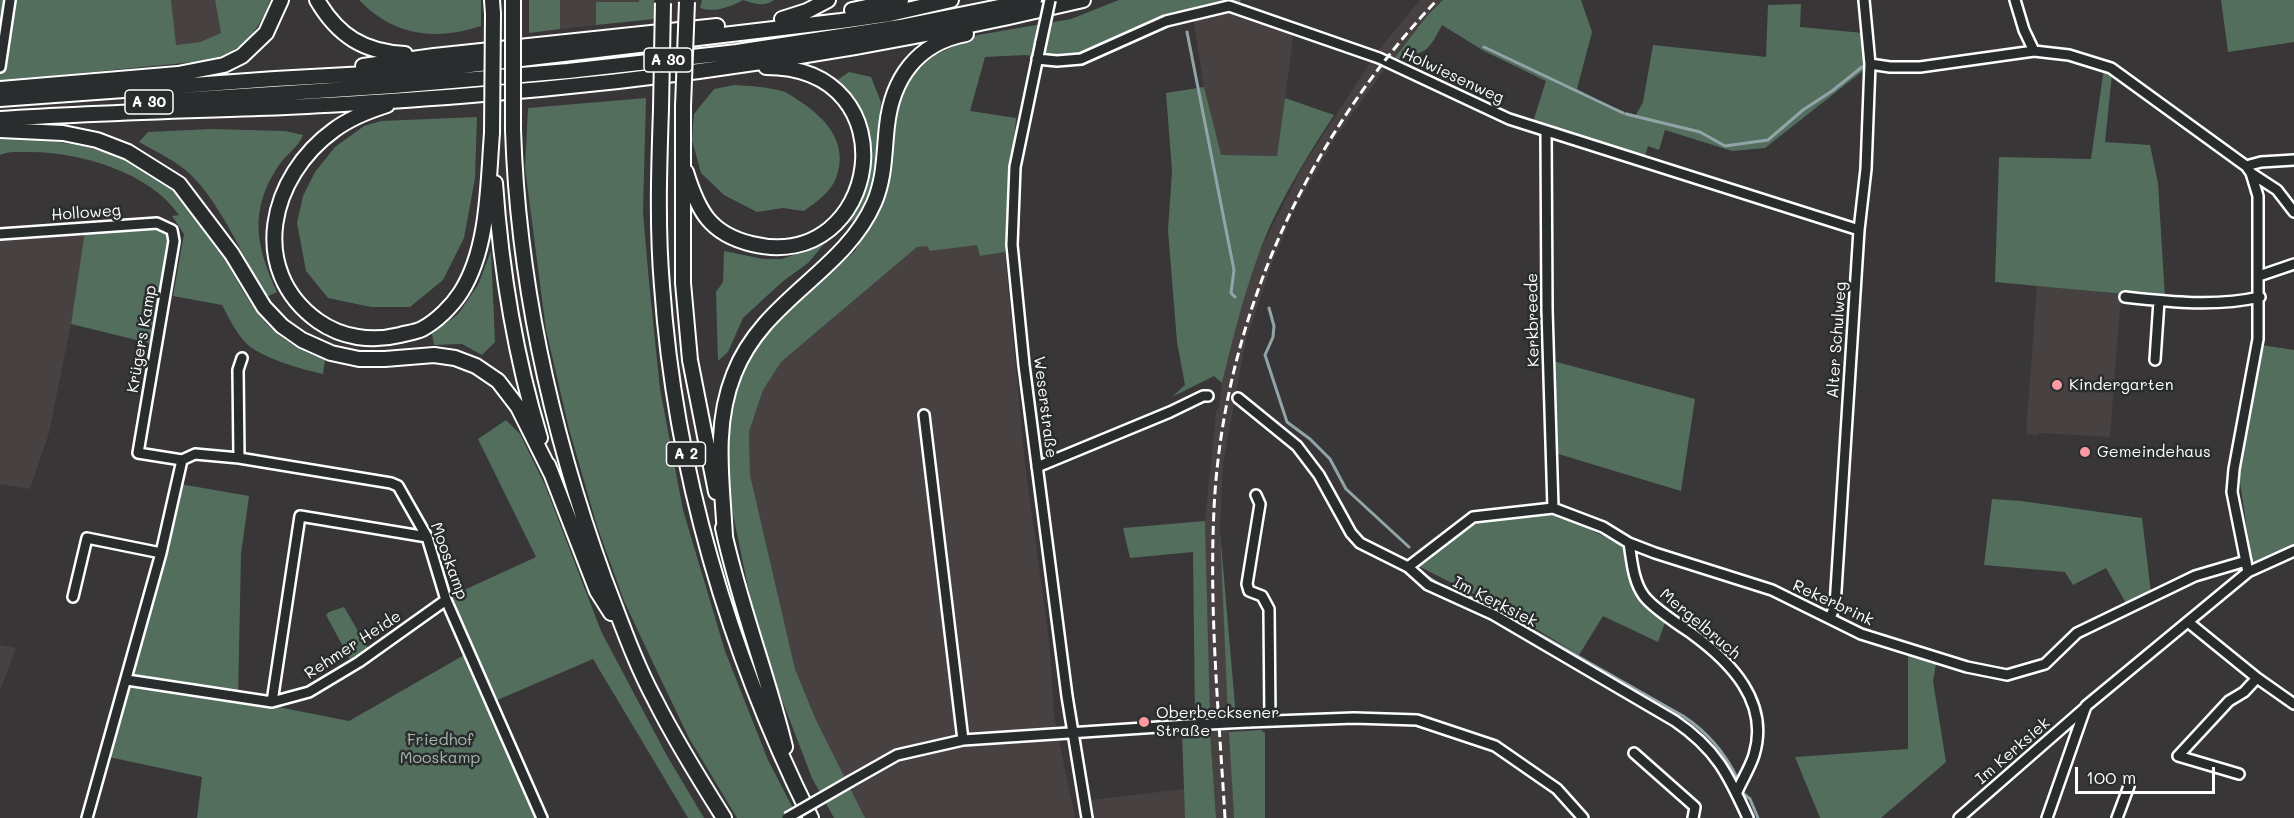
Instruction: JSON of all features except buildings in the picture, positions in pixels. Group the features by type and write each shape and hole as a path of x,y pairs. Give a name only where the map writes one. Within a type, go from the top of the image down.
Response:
{"highway":[{"path":"0,89 178,74 224,64 242,56 266,33 276,16 281,0"},
{"path":"317,0 339,31 353,41 393,54 434,56"},
{"path":"492,0 492,133 497,210 506,286 519,357 551,473"},
{"path":"687,0 682,143 683,283 690,360 725,536 753,641 778,718 794,784"},
{"path":"782,20 828,0"},
{"path":"275,79 434,56 782,20 901,0"},
{"name":"A 30","path":"0,99 431,70 841,21 890,14 951,0"},
{"name":"A 30","path":"0,117 568,71 737,52 888,29 1034,0"},
{"name":"A 2","path":"663,1 658,197 662,285 669,358 681,428 694,496 734,637 749,679 811,818"},
{"path":"492,133 487,199 475,261 462,291 444,312 422,329 387,338 357,338 328,328 305,312 289,292 278,269 273,239 278,208 290,177 309,151 334,129 360,114 392,104 734,67 904,38 1077,1"},
{"path":"725,536 719,440 724,401 734,372 748,345 763,324 836,256 863,223 874,202 880,183 891,100 900,77 916,58 933,45 954,36 1028,22 1077,1"},
{"path":"513,7 514,177 519,227 534,325 560,441 590,540 626,638 655,700 724,818"},
{"path":"682,143 686,172 695,200 703,214 714,226 732,238 769,248 802,243 825,232 842,217 856,196 864,157 863,142 856,118 844,99 828,83 802,71 778,67 734,67"},
{"path":"0,117 261,108 460,96"},
{"path":"0,130 63,133 97,140 128,152 179,184 232,254 264,307 282,326 302,340 331,353 359,359 435,355 455,358 476,366 498,381 518,407 551,473 597,591 626,638"}],"street":[{"path":"0,65 10,0"},
{"name":"Weserstraße","path":"1050,0 1015,167 1012,245 1037,467 1072,733 1087,818"},
{"name":"Alter Schulweg","path":"1830,618 1835,606 1859,230 1866,169 1870,64 1864,0"},
{"path":"2016,0 2024,30 2034,51"},
{"name":"Holwiesenweg","path":"1037,59 1057,61 1081,58 1166,21 1229,6 1378,58 1509,119 1859,230"},
{"path":"1870,64 1920,67 2034,51 2069,55 2111,68 2277,190 2294,212"},
{"name":"Kerkbreede","path":"1546,132 1547,310 1553,508"},
{"path":"2248,170 2261,162 2294,160"},
{"path":"2248,170 2258,196 2260,297 2256,357 2234,469 2232,492 2248,572"},
{"name":"Holloweg","path":"0,234 158,222 172,230"},
{"name":"Krügers Kamp","path":"138,453 174,241 172,230"},
{"path":"2259,276 2294,264"},
{"path":"2125,297 2206,304 2236,302 2260,297"},
{"path":"2155,360 2159,301"},
{"path":"239,458 238,370 242,358"},
{"path":"1037,467 1203,396 1208,396"},
{"name":"Im Kerksiek","path":"1239,398 1297,446 1319,475 1351,533 1360,543 1408,567 1428,585 1494,615 1697,736 1726,772 1748,818"},
{"path":"924,415 963,740"},
{"name":"Mooskamp","path":"138,453 182,460 195,454 239,458 398,486 427,537 446,600 542,818"},
{"path":"87,818 161,553 182,460"},
{"path":"1256,495 1260,504 1247,584 1250,591 1262,596 1269,609 1270,721"},
{"name":"Rekerbrink","path":"1408,567 1473,517 1553,508 1603,526 1629,543 1772,590 1861,634 1967,667 2007,675 2045,664 2077,633 2195,576 2246,561"},
{"path":"272,702 300,516 427,537"},
{"path":"73,597 87,538 161,553"},
{"name":"Mergelbruch","path":"1629,543 1634,575 1644,597 1706,644 1731,667 1747,689 1757,712 1758,730 1754,755 1737,792"},
{"name":"Im Kerksiek","path":"1959,818 2086,706 2248,572 2294,551"},
{"name":"Rehmer Heide","path":"127,680 272,702 309,692 359,662 446,600"},
{"path":"2188,622 2257,678 2294,704"},
{"path":"2239,774 2178,756 2229,701 2244,692 2257,678"},
{"path":"2047,818 2086,706"},
{"path":"787,818 897,755 963,740 1354,717 1417,720 1495,746 1557,789 1582,818"},
{"path":"1634,753 1695,807 1693,818"},
{"path":"2117,818 2129,786"}],"shaded area":[{"path":"171,0 215,0 221,33 200,42 175,45"},
{"path":"560,0 639,0 639,2 596,2 596,25 560,29"},
{"path":"1420,0 1443,0 1387,66 1335,138 1294,211 1273,261 1246,340 1223,463 1220,532 1234,818 1216,818 1210,731 1205,521 1216,412 1232,338 1258,254 1304,164 1377,52"},
{"path":"1229,5 1295,24 1277,156 1220,155 1204,87 1192,12"},
{"path":"85,231 71,324 49,433 30,489 0,484 0,237"},
{"path":"978,244 981,256 1005,252 1025,464 1049,640 1054,716 1075,818 865,818 816,720 795,669 750,475 749,432 763,390 781,362 917,247 927,245 930,251"},
{"path":"2037,285 2121,295 2110,437 2026,434"},
{"path":"0,645 16,648 0,691"},
{"path":"1184,789 1185,818 1093,818 1091,800"}],"green space":[{"path":"0,0 171,0 176,45 200,42 221,33 215,0 270,0 258,26 246,40 231,52 219,57 194,62 0,81"},
{"path":"359,0 481,0 481,26 447,33 416,32 386,21"},
{"path":"529,0 560,0 560,29 529,33"},
{"path":"639,0 654,0 654,19 596,25 596,2 639,2"},
{"path":"702,0 743,0 728,7 711,10 700,8"},
{"path":"743,0 774,0 755,4"},
{"path":"1119,0 1241,0 1238,5 1229,5 1059,60 1025,55 985,57 970,111 1016,118 1005,252 980,256 977,245 930,251 927,246 917,247 781,362 763,390 749,432 750,475 795,669 816,720 865,818 834,818 812,778 759,640 724,471 726,417 739,377 764,331 855,251 878,208 894,117 903,87 920,62 978,35 1071,19"},
{"path":"1443,0 1581,0 1592,32 1577,89 1609,107 1636,115 1643,102 1653,45 1766,57 1768,5 1801,4 1800,27 1863,33 1864,70 1765,148 1732,151 1665,130 1659,150 1648,146 1642,165 1531,128 1546,81 1484,51 1442,25 1424,51 1393,60 1427,16"},
{"path":"2221,0 2294,0 2294,42 2228,52"},
{"path":"2104,68 2112,74 2105,142 2150,145 2158,183 2165,298 1995,282 1999,157 2091,159"},
{"path":"849,72 871,77 881,102 871,187 857,218 849,223 865,190 870,163 867,123 855,98 836,81"},
{"path":"734,85 766,88 787,93 819,116 833,134 840,155 836,178 827,192 804,211 783,208 757,212 724,195 701,173 692,140 694,114 714,89"},
{"path":"1204,87 1221,155 1277,156 1285,98 1334,115 1292,184 1265,238 1243,304 1222,383 1214,376 1172,397 1185,385 1177,342 1168,230 1172,171 1166,93"},
{"path":"646,98 643,212 649,282 660,389 683,510 725,651 768,760 798,818 737,818 689,738 624,601 597,526 569,429 546,330 525,168 528,108"},
{"path":"477,117 475,178 464,238 443,280 410,307 371,307 328,298 306,271 297,223 303,196 315,172 335,147 364,126 381,121"},
{"path":"212,129 285,131 303,135 277,168 262,200 259,215 260,245 277,292 266,297 231,232 201,186 179,165 139,142 148,132"},
{"path":"0,137 68,143 124,159 150,173 173,191 196,214 218,244 250,303 269,326 293,344 325,360 323,374 281,362 252,348 238,333 222,305 173,296 184,234 172,216 179,215 150,187 111,167 68,155 10,152 0,155"},
{"path":"155,227 166,233 170,243 153,344 71,324 85,231"},
{"path":"824,244 808,263 782,282 743,318 728,352 718,361 716,292 723,282 724,251 763,259 782,259"},
{"path":"491,251 495,342 482,355 462,344 434,345 432,334 458,314 478,285"},
{"path":"2261,345 2294,350 2294,547 2252,564 2239,475"},
{"path":"1553,361 1695,399 1681,491 1555,453"},
{"name":"Friedhof Mooskamp","path":"506,420 520,434 545,485 601,631 666,754 704,818 688,818 593,659 495,701 545,818 197,818 202,777 109,757 180,484 249,496 241,554 238,699 349,721 473,650 451,596 536,557 478,439"},
{"path":"1992,499 2142,518 2151,593 2127,605 2106,568 2073,585 2065,572 1984,565"},
{"path":"1555,513 1624,546 1639,595 1666,620 1658,642 1603,616 1579,655 1500,607 1420,567 1440,541 1474,519"},
{"path":"1205,521 1210,717 1195,718 1193,552 1130,558 1123,528"},
{"path":"1220,532 1236,717 1228,717"},
{"path":"344,607 371,653 353,665 326,615"},
{"path":"1908,646 1944,658 1936,664 1933,681 1946,762 1881,818 1820,818 1795,757 1908,749"},
{"path":"1261,730 1265,733 1265,818 1234,818 1229,732"},
{"path":"1210,731 1216,818 1185,818 1182,732"}],"waterway":[{"path":"1187,32 1234,270 1231,293 1235,297"},
{"path":"1484,47 1623,113"},
{"path":"1626,114 1700,132 1725,146 1768,140 1803,110 1862,67"},
{"path":"1269,308 1274,326 1273,337 1265,355 1287,422 1310,439 1330,459 1346,489 1409,547"},
{"path":"1423,574 1440,585 1502,610 1507,616 1683,716 1714,743 1737,778"},
{"path":"1744,794 1750,799 1758,818"}],"railway":[{"path":"1225,818 1215,664 1213,548 1214,509 1221,438 1234,369 1254,301 1280,235 1312,171 1349,111 1390,53 1437,0"}],"place":[{"name":"Kindergarten","path":"2057,385"},
{"name":"Gemeindehaus","path":"2085,452"},
{"name":"Oberbecksener Straße","path":"1144,722"}]}
